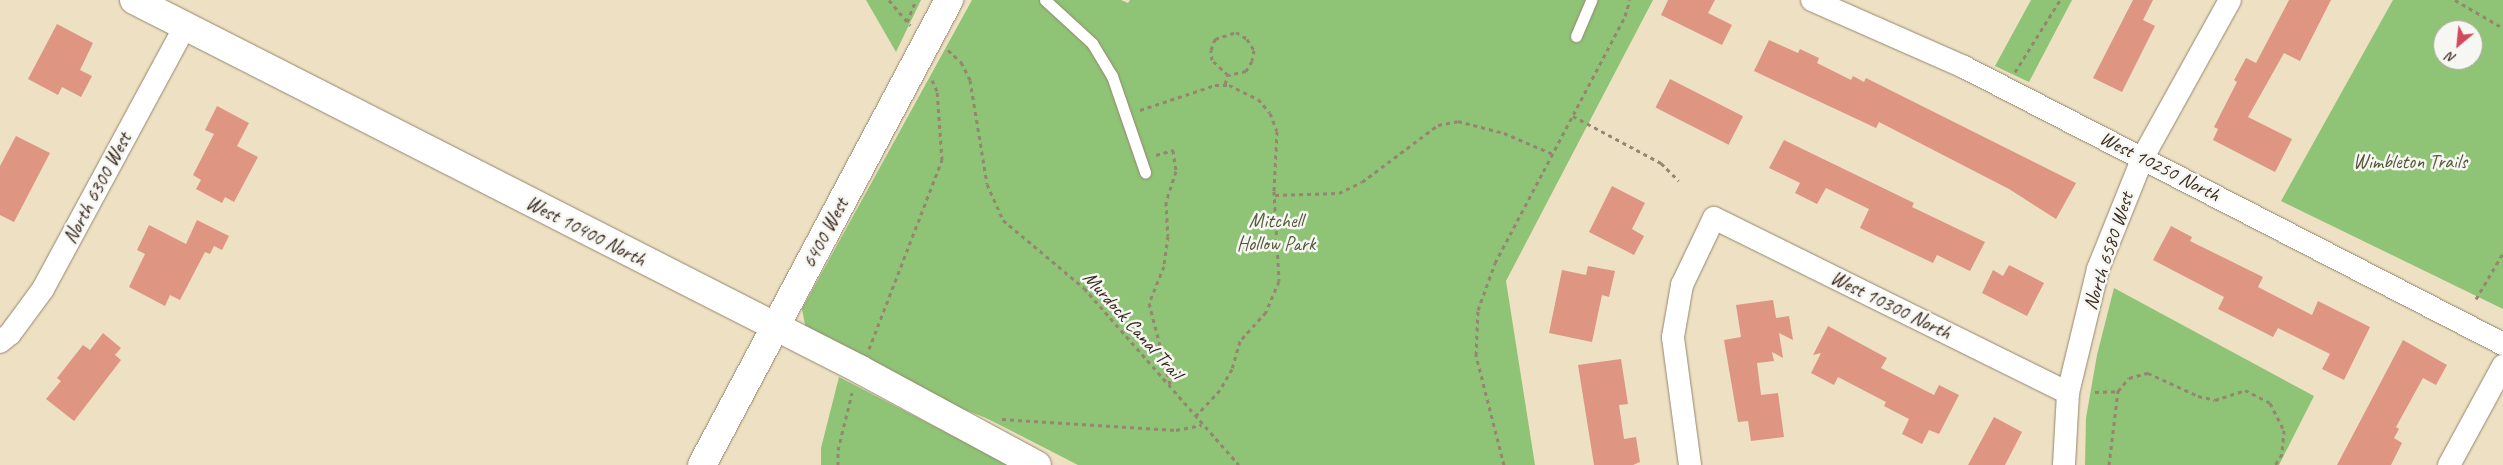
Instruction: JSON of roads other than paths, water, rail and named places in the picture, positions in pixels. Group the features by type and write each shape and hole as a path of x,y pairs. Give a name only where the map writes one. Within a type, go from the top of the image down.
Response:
{"street":[{"name":"West 10400 North","path":"134,0 184,28 861,370 1037,465"},
{"name":"6400 West","path":"702,465 776,327 932,50 949,0"},
{"name":"West 10250 North","path":"1812,0 2005,88 2143,157 2503,344"},
{"name":"North 6580 West","path":"2064,465 2068,392 2098,269 2143,157 2230,0"},
{"name":"North 6300 West","path":"0,342 10,334 43,289 184,28"},
{"name":"West 10300 North","path":"1690,465 1673,337 1682,285 1714,218 2068,392"},
{"path":"2449,465 2503,366"}],"lane":[{"path":"1045,0 1092,43 1112,76 1145,172"},
{"path":"1576,36 1591,0"}],"park label":[{"name":"Wimbleton Trails","path":"2410,161"},
{"name":"Mitchell Hollow Park","path":"1276,232"}]}
